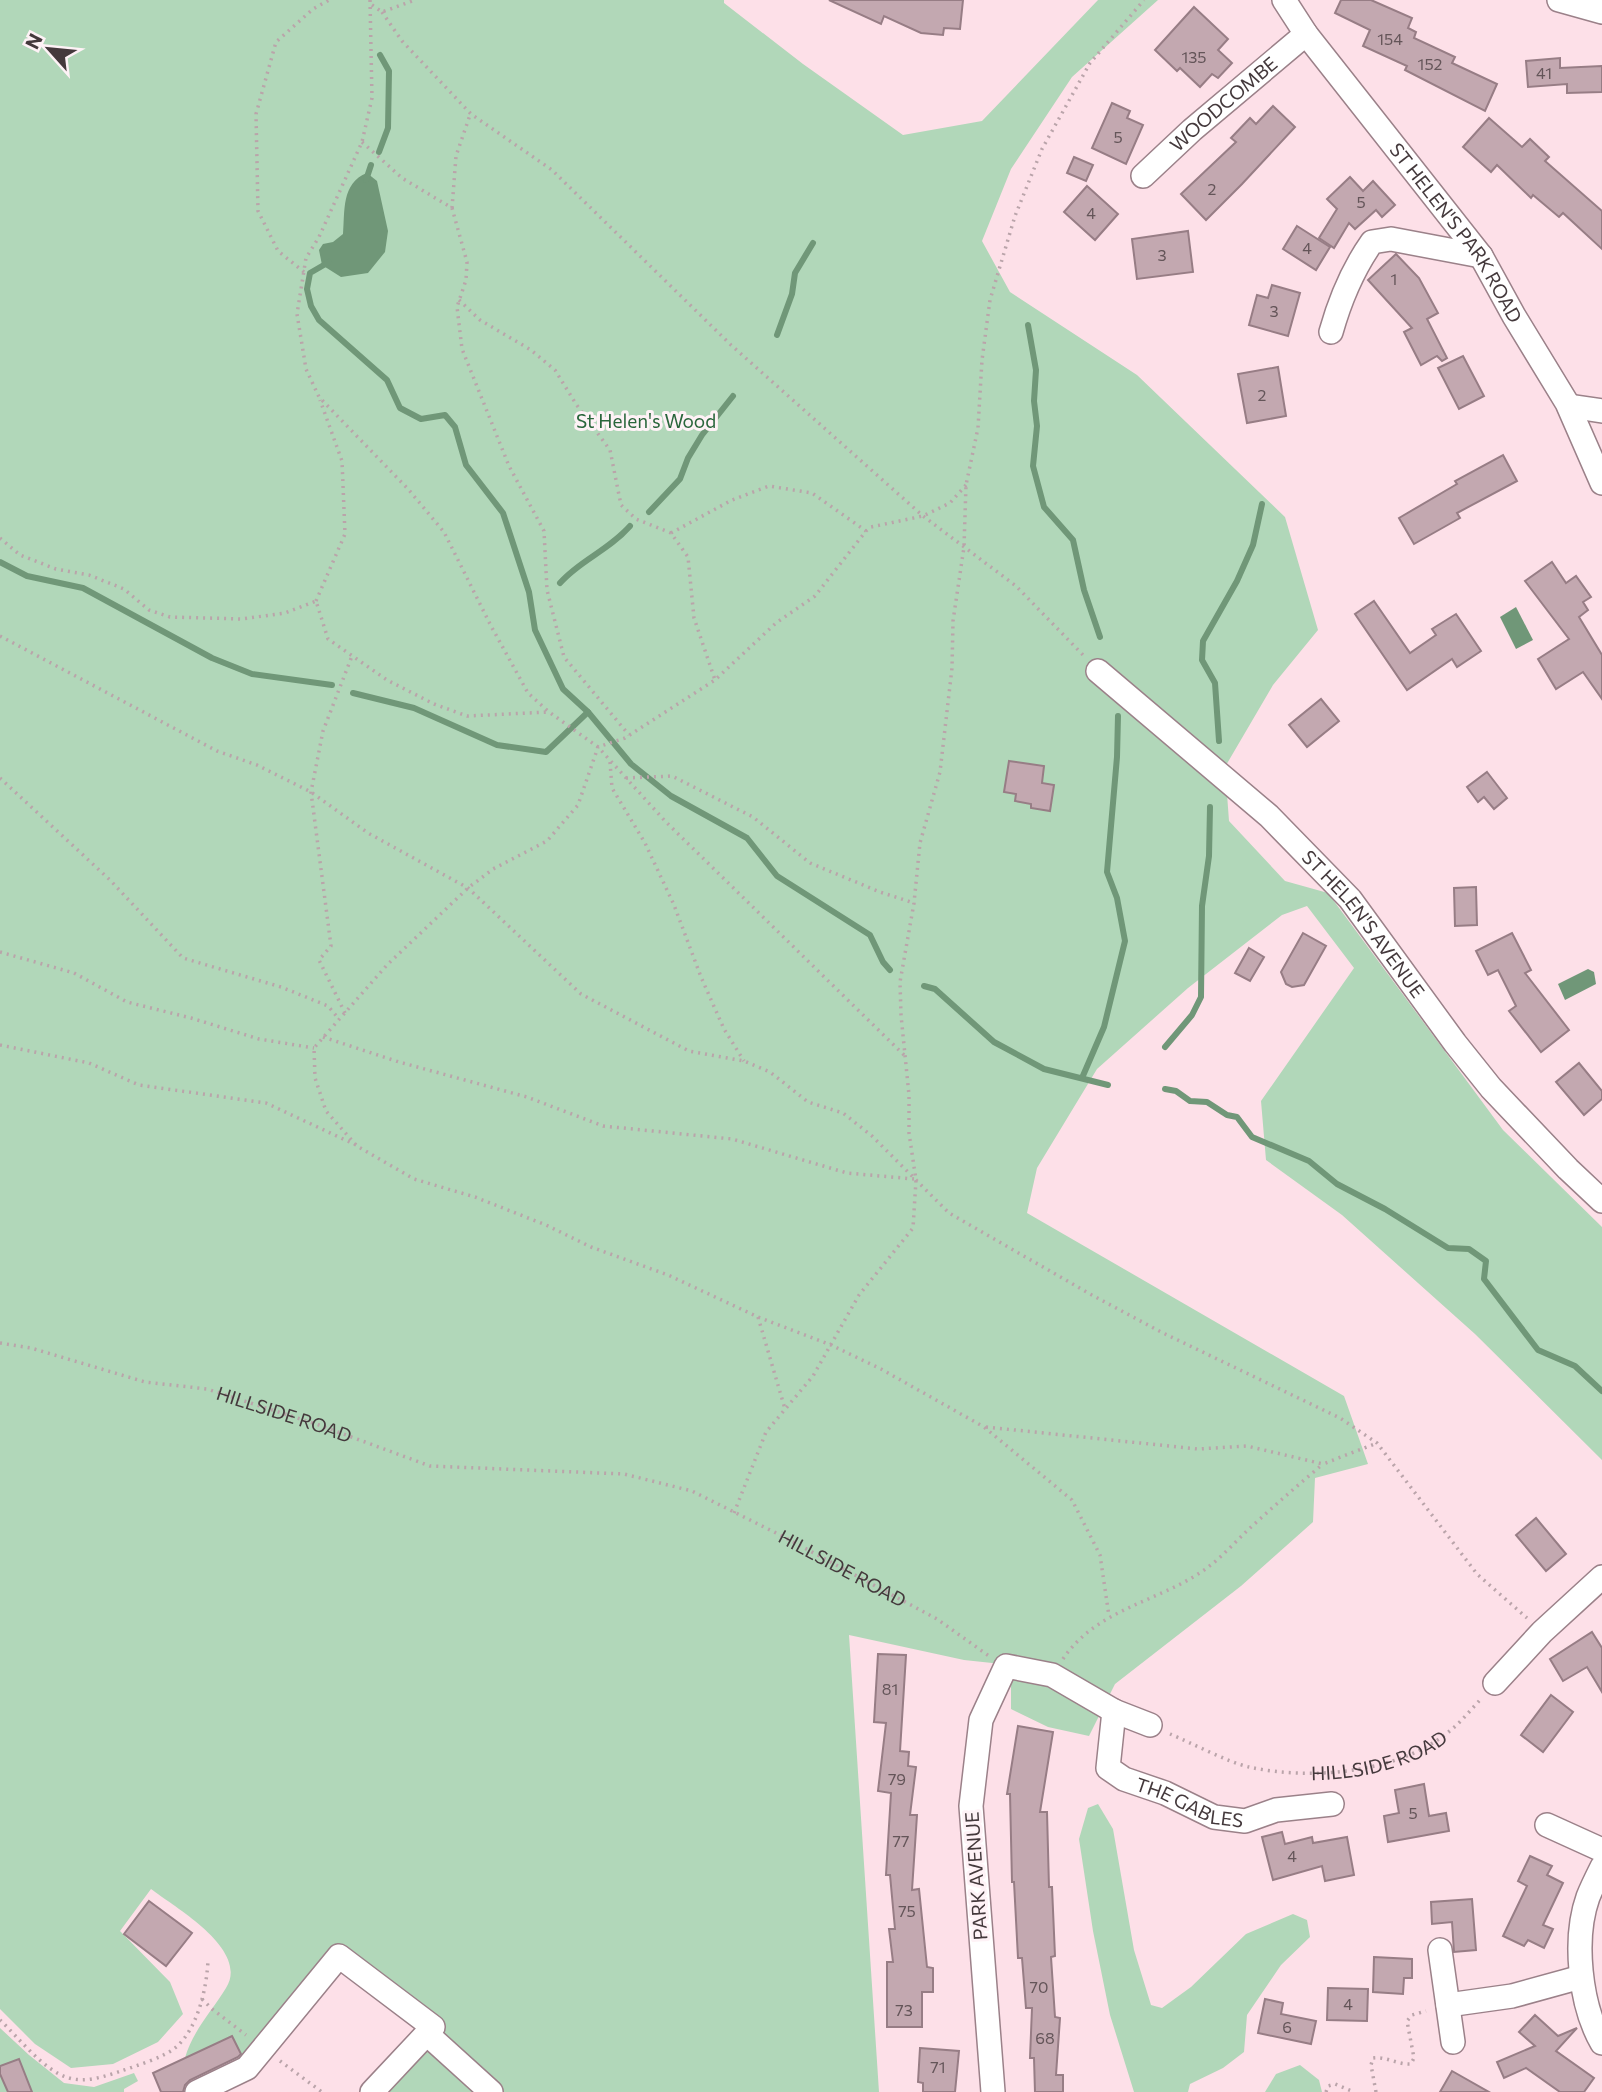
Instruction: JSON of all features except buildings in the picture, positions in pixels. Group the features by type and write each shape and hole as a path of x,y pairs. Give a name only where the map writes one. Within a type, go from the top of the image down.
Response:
{"street":[{"name":"ST HELEN'S PARK ROAD","path":"1284,0 1306,34 1481,256 1569,406 1602,483"},
{"path":"1559,0 1602,12"},
{"name":"WOODCOMBE","path":"1143,176 1306,34"},
{"path":"1331,332 1339,303 1361,257 1372,242 1391,239 1481,256"},
{"path":"1569,406 1602,411"},
{"name":"ST HELEN'S AVENUE","path":"1098,671 1269,816 1350,899 1491,1088 1568,1169 1602,1200"},
{"path":"1495,1684 1542,1632 1602,1577"},
{"path":"1006,1666 1052,1675 1114,1711 1150,1725"},
{"name":"PARK AVENUE","path":"993,2092 971,1806 981,1720 1006,1666"},
{"name":"THE GABLES","path":"1114,1711 1108,1768 1124,1779 1165,1793 1214,1817 1234,1820 1245,1821 1276,1810 1332,1804"},
{"path":"1547,1825 1602,1850"},
{"path":"1602,1867 1587,1899 1580,1936 1581,1978 1596,2032 1602,2043"},
{"path":"1440,1950 1453,2042"},
{"path":"197,2092 247,2068 339,1956 433,2027 372,2092"},
{"path":"1448,2005 1512,1996 1581,1978"},
{"path":"427,2034 491,2092"}],"path":[{"path":"304,272 278,251 258,211 256,114 275,41 313,9 329,0"},
{"path":"382,12 415,0"},
{"path":"734,1513 766,1432 813,1376 859,1294 913,1228 916,1180 909,1133 900,982 914,903 922,832 940,772 952,668 953,621 964,547 966,485 978,428 982,360 990,300 1015,216 1042,149 1090,63 1143,0"},
{"path":"371,2 382,12 402,41 471,114 552,170 731,345 923,516 1016,586 1098,671"},
{"path":"371,2 372,98 362,142 319,237 306,258 297,314 306,369 342,461 345,534 316,601 328,639 387,680 434,704 467,716 548,712"},
{"path":"471,114 456,156 452,208 467,262 466,280 457,307 463,349 509,466 544,531 547,590 564,657 627,736"},
{"path":"362,142 402,178 452,208"},
{"path":"459,300 480,320 531,351 555,370 610,450 621,505 636,519 671,533 688,557 694,618 715,680"},
{"path":"319,397 408,489 444,532 528,693 548,712 598,747 665,821 905,1056"},
{"path":"598,747 627,736 715,680 776,623 815,596 871,527 923,516 950,503 966,485"},
{"path":"671,533 732,500 769,486 812,492 866,531"},
{"path":"0,538 20,555 56,569 89,575 124,589 149,610 170,617 242,619 285,613 316,601"},
{"path":"0,636 217,751 257,765 311,792 368,833 468,888 580,994 690,1051 744,1061 771,1072 808,1102 843,1114 872,1136 949,1213 1161,1332 1340,1418 1377,1443 1477,1574 1542,1632"},
{"path":"345,1013 319,960 331,946 311,792 324,731 352,656"},
{"path":"358,1146 326,1111 315,1078 314,1048 387,965 468,888 493,869 547,841 578,805 598,747"},
{"path":"610,761 612,788 645,844 674,905 724,1029 744,1061"},
{"path":"626,778 672,776 752,817 810,863 914,903"},
{"path":"0,778 110,880 183,958 281,987 328,1006 339,1019"},
{"path":"0,952 74,973 127,1002 259,1039 314,1048"},
{"path":"323,1037 399,1062 527,1097 603,1126 732,1139 847,1173 916,1180"},
{"path":"0,1045 89,1063 139,1085 266,1103 358,1146 414,1179 475,1197 546,1225 591,1247 668,1275 881,1369 984,1427 1072,1500 1100,1555 1109,1616"},
{"path":"758,1317 785,1409"},
{"name":"HILLSIDE ROAD","path":"0,1343 31,1349 145,1382 207,1389 319,1425 430,1466 624,1474 692,1491 937,1619 1006,1666"},
{"path":"984,1427 1198,1449 1247,1446 1323,1464"},
{"path":"1052,1675 1074,1643 1109,1616 1179,1585 1208,1567 1283,1497 1323,1464 1377,1443"},
{"name":"HILLSIDE ROAD","path":"1150,1725 1247,1767 1306,1773 1363,1769 1406,1757 1451,1730 1495,1684"},
{"path":"0,2020 53,2069 70,2078 100,2078 137,2066 175,2048 196,2020 207,1983 208,1960"},
{"path":"202,1999 322,2092"},
{"path":"1376,2092 1371,2065 1373,2058 1411,2064 1414,2058 1408,2021 1412,2015 1448,2005"},
{"path":"1326,2092 1328,2086 1335,2084 1354,2092"}],"green space":[{"name":"St Helen's Wood","path":"0,0 724,0 724,3 803,64 903,135 982,121 1098,0 1158,0 1072,77 1011,169 982,241 1010,292 1137,375 1285,517 1318,630 1273,685 1225,767 1229,821 1285,881 1328,893 1503,1130 1602,1227 1602,1460 1475,1334 1342,1215 1266,1160 1261,1101 1354,968 1307,906 1282,915 1188,988 1097,1069 1037,1168 1027,1213 1344,1396 1368,1464 1315,1478 1313,1522 1241,1586 1115,1684 1089,1736 1048,1727 1011,1709 1011,1665 964,1660 849,1635 879,2092 372,2092 427,2034 339,1957 247,2068 232,2036 185,2058 197,2030 226,1988 231,1974 228,1959 207,1931 151,1889 120,1931 170,1982 183,2014 158,2042 113,2064 71,2068 35,2044 0,2009"},
{"path":"1098,1804 1113,1829 1134,1950 1151,2005 1162,2008 1191,1987 1246,1934 1293,1914 1307,1920 1310,1937 1281,1965 1247,2015 1244,2052 1223,2068 1190,2084 1188,2092 1134,2092 1110,2015 1093,1931 1079,1839 1088,1808"},
{"path":"0,2028 64,2083 94,2087 134,2073 138,2081 124,2089 124,2092 0,2092"},
{"path":"1300,2065 1319,2080 1322,2092 1265,2092 1276,2074"}],"shaded area":[{"path":"367,173 377,181 388,231 385,252 368,273 341,277 322,265 319,250 323,244 333,242 343,234 349,191 359,178"},
{"path":"1516,607 1533,640 1516,649 1500,617"},
{"path":"1588,969 1594,972 1596,984 1565,1000 1558,984"}],"waterway":[{"path":"379,152 388,128 389,71 380,55"},
{"path":"366,180 371,165"},
{"path":"777,335 792,294 795,273 813,243"},
{"path":"329,262 310,273 307,289 311,306 319,320 387,380 400,408 421,419 445,415 455,427 466,465 503,513 529,592 535,630 563,689 588,712 631,764 671,796 747,838 777,876 870,935 883,962 890,970"},
{"path":"1028,325 1036,370 1034,401 1037,426 1033,466 1044,507 1073,540 1084,590 1100,637"},
{"path":"649,512 680,479 688,458 702,435 733,396"},
{"path":"1219,741 1215,683 1202,660 1203,641 1237,581 1253,545 1262,504"},
{"path":"560,583 630,526"},
{"path":"0,562 27,576 83,588 212,658 252,674 332,685"},
{"path":"353,693 414,708 497,745 546,752 588,712"},
{"path":"1082,1078 1104,1027 1125,941 1117,898 1107,872 1118,716"},
{"path":"1165,1047 1192,1015 1201,997 1202,906 1209,856 1210,807"},
{"path":"924,986 935,989 994,1042 1044,1069 1108,1085"},
{"path":"1165,1089 1176,1091 1190,1101 1207,1102 1227,1115 1237,1117 1252,1137 1309,1161 1337,1184 1385,1209 1448,1248 1469,1249 1486,1261 1484,1279 1538,1350 1575,1366 1602,1391"}]}
